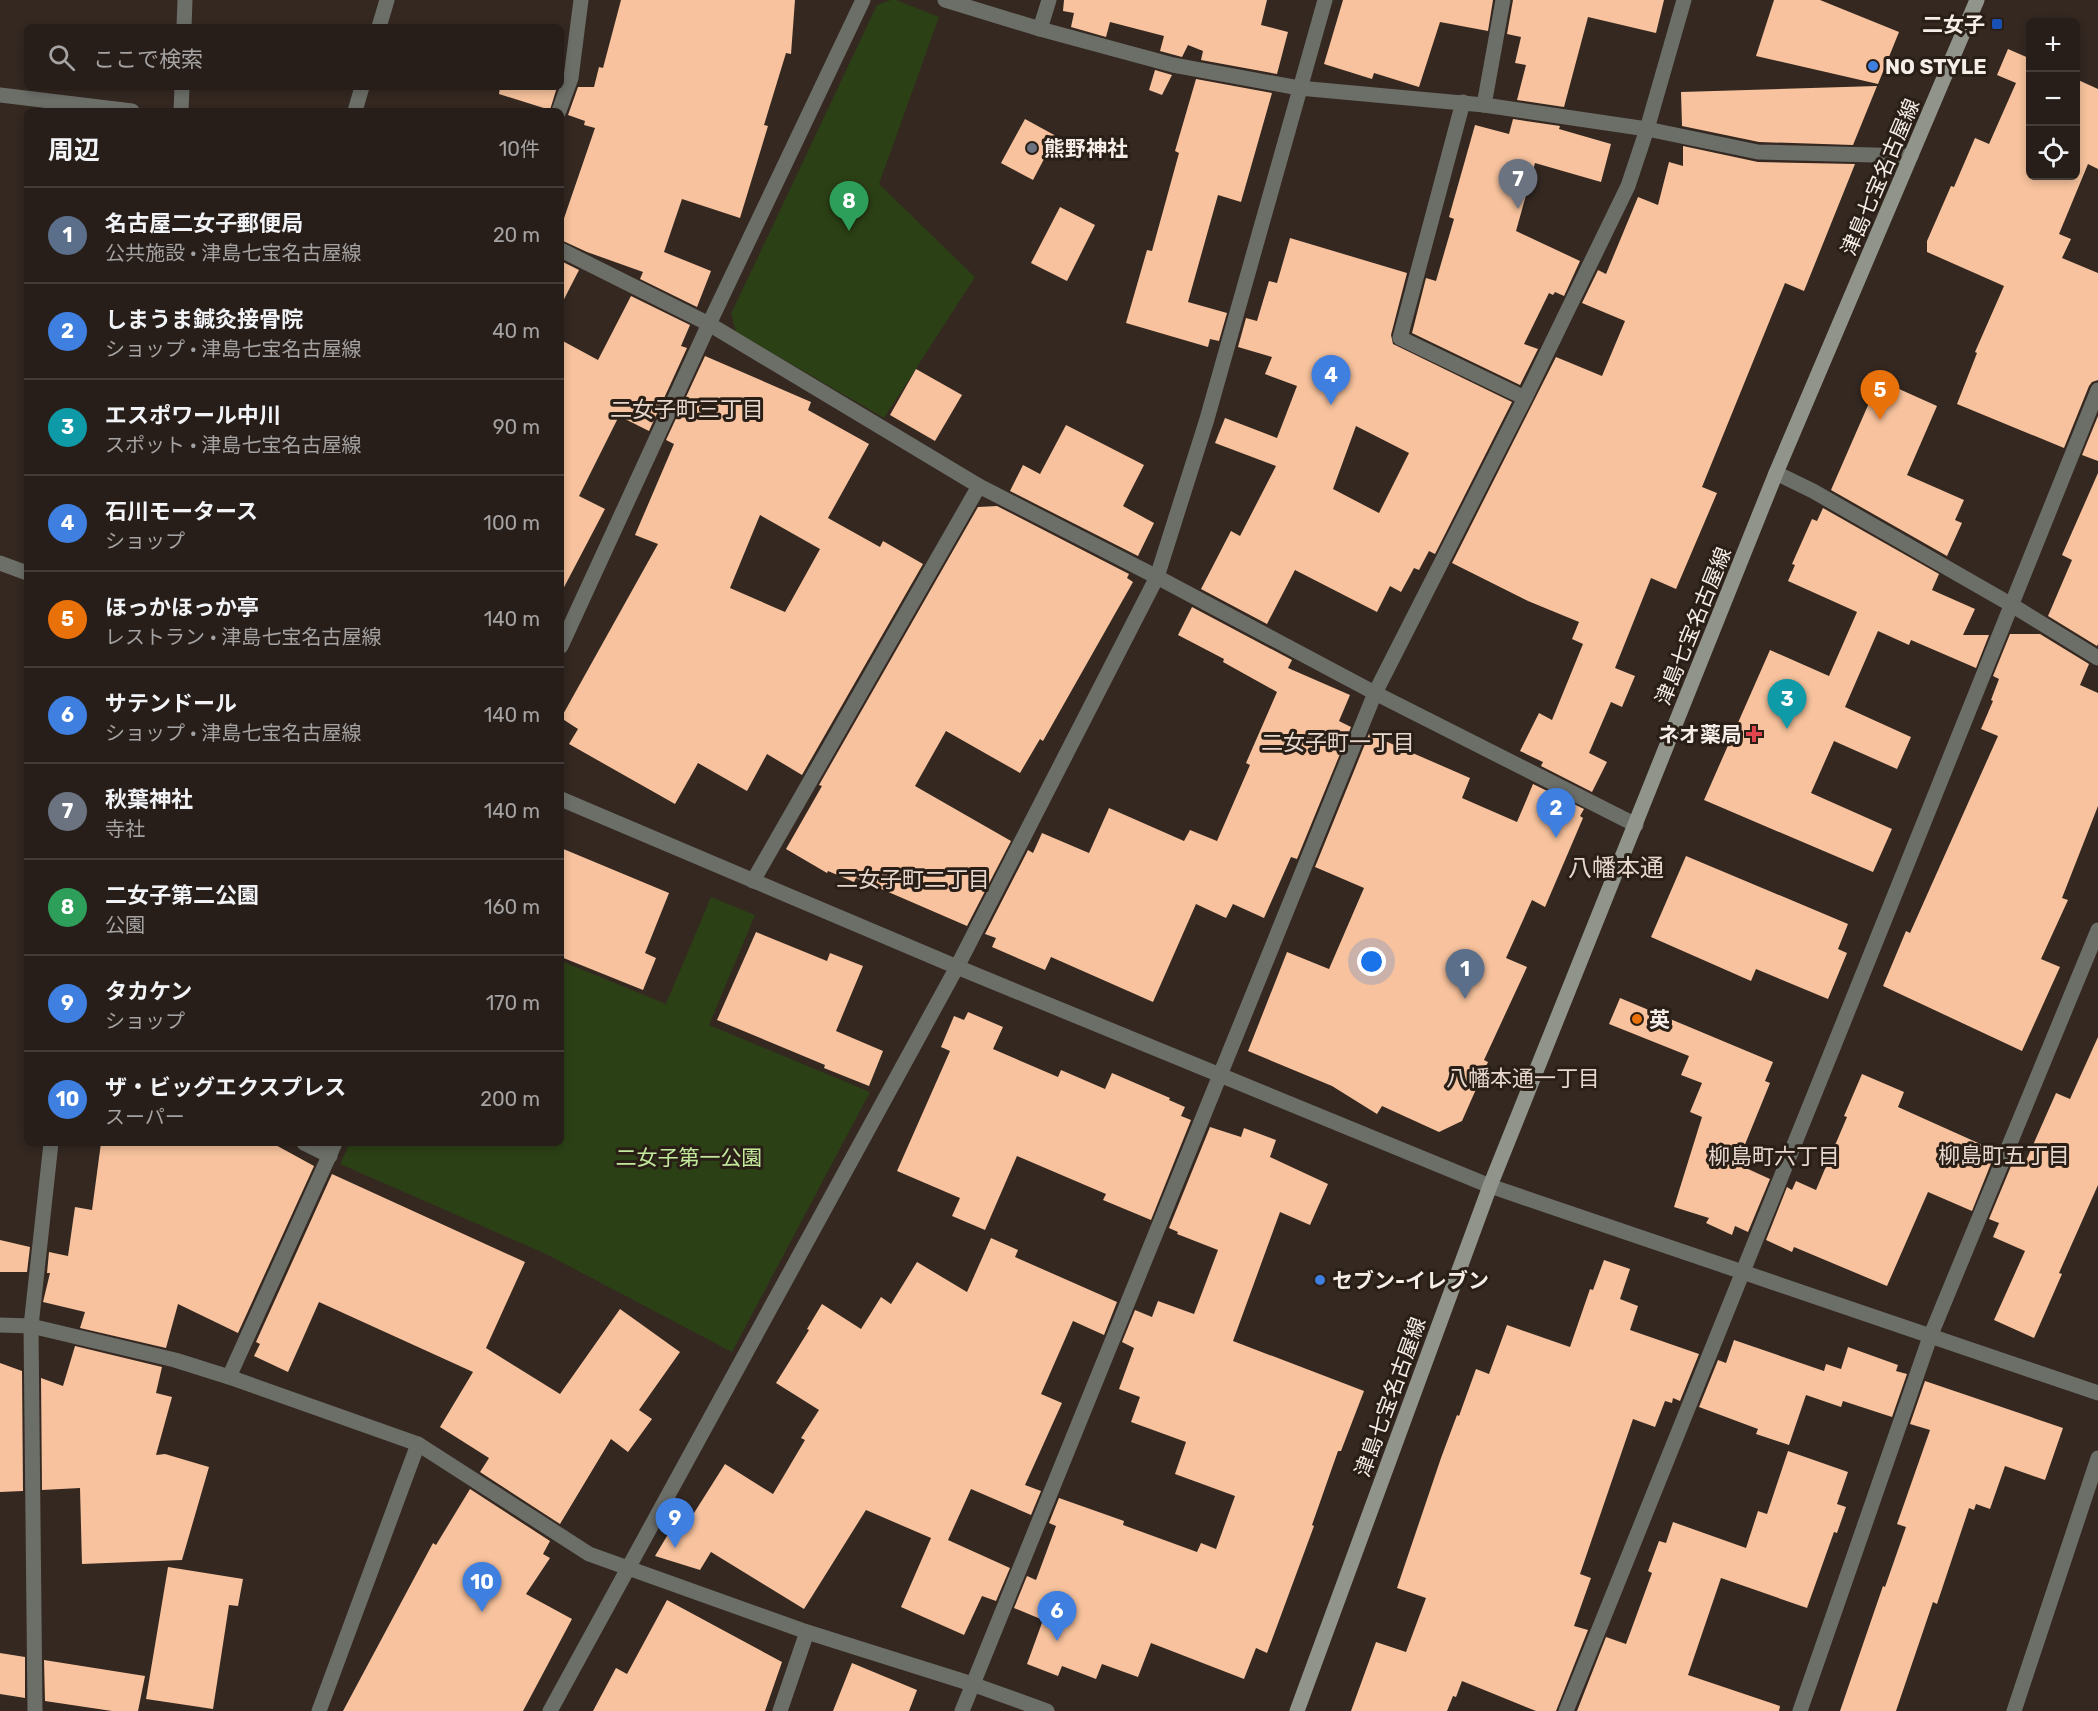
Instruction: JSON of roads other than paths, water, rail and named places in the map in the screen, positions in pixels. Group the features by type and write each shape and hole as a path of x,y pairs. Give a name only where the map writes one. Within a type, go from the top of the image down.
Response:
{"main road":[{"name":"津島七宝名古屋線","path":"1297,1711 1490,1186 1776,474 1977,0"}],"street":[{"path":"184,0 184,24"},
{"path":"380,24 387,0"},
{"path":"560,108 571,78 581,0"},
{"path":"564,639 709,324 863,0"},
{"path":"945,0 1040,29 1173,65 1299,88 1463,102 1647,129 1758,152 1911,156"},
{"path":"1040,29 1049,0"},
{"path":"550,1711 957,967 1156,577 1207,419 1325,0"},
{"path":"1484,105 1503,0"},
{"path":"962,1711 1376,693 1525,399 1628,186 1684,0"},
{"path":"181,108 182,90"},
{"path":"356,108 361,90"},
{"path":"0,95 107,108"},
{"path":"1463,102 1400,338 1525,399"},
{"path":"564,252 709,324 980,486 1376,693 1636,825"},
{"path":"1566,1711 2098,390"},
{"path":"1776,474 1812,491 2010,604 2098,658"},
{"path":"753,881 980,486"},
{"path":"0,563 24,572"},
{"path":"564,800 957,967 1490,1186 2098,1394"},
{"path":"1800,1711 1930,1336 2098,930"},
{"path":"35,1711 31,1326 51,1146"},
{"path":"230,1377 332,1149"},
{"path":"0,1325 31,1326 175,1360 230,1377 418,1444 589,1554 807,1632 972,1684 1047,1711"},
{"path":"319,1711 418,1444"},
{"path":"2014,1711 2098,1458"},
{"path":"780,1711 807,1632"}],"place":[{"name":"二女子","path":"1997,24"},
{"name":"NO STYLE","path":"1873,66"},
{"name":"熊野神社","path":"1032,148"},
{"name":"秋葉神社","path":"1518,209"},
{"name":"二女子第二公園","path":"849,231"},
{"name":"石川モータース","path":"1331,405"},
{"name":"ほっかほっか亭","path":"1880,420"},
{"name":"エスポワール中川","path":"1787,729"},
{"name":"ネオ薬局","path":"1754,734"},
{"name":"しまうま鍼灸接骨院","path":"1556,838"},
{"name":"名古屋二女子郵便局","path":"1465,999"},
{"name":"英","path":"1637,1019"},
{"name":"セブン-イレブン","path":"1320,1280"},
{"name":"タカケン","path":"675,1548"},
{"name":"ザ・ビッグエクスプレス","path":"482,1612"},
{"name":"サテンドール","path":"1057,1641"}],"district":[{"name":"二女子町三丁目","path":"687,409"},
{"name":"二女子町一丁目","path":"1338,742"},
{"name":"八幡本通","path":"1616,868"},
{"name":"二女子町二丁目","path":"913,879"},
{"name":"八幡本通一丁目","path":"1523,1078"},
{"name":"柳島町五丁目","path":"2004,1155"},
{"name":"柳島町六丁目","path":"1774,1156"}],"park label":[{"name":"二女子第一公園","path":"689,1157"}]}
